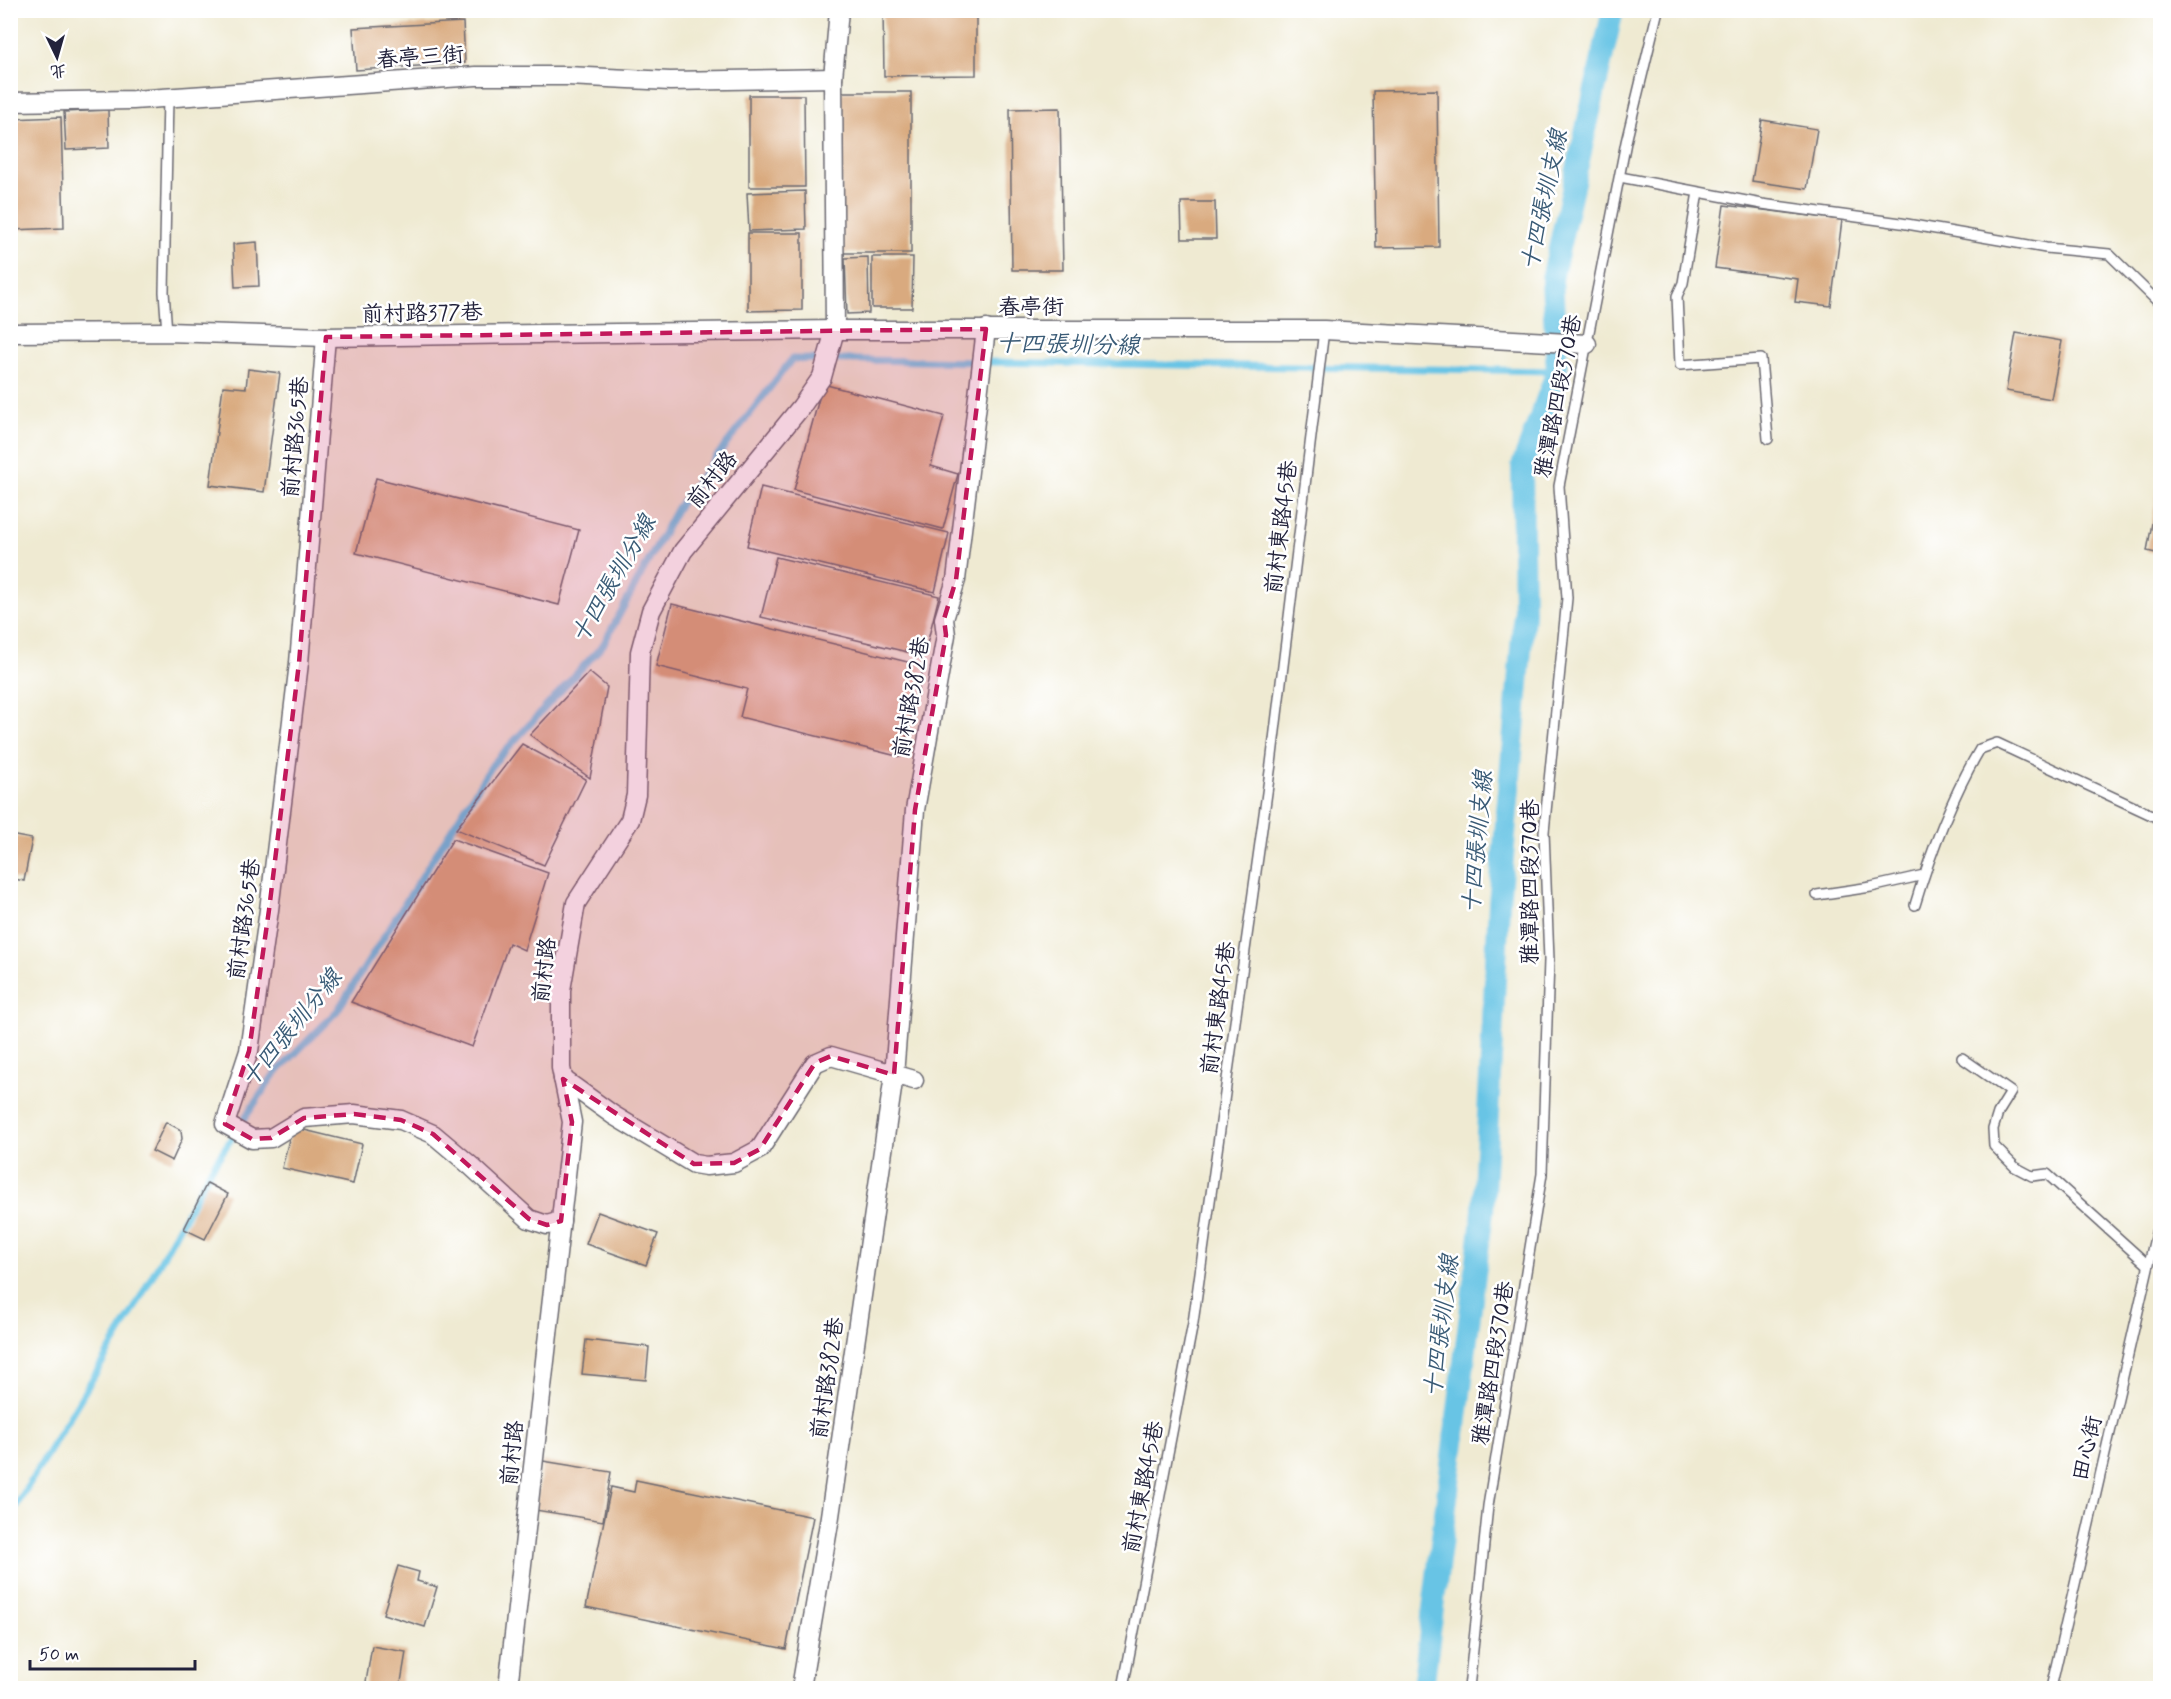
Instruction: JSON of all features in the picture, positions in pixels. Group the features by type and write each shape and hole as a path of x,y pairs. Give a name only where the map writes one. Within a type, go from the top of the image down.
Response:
{"street":[{"path":"835,330 833,78 839,10"},
{"name":"春亭三街","path":"10,102 168,98 476,76 567,75 670,81 833,78"},
{"name":"春亭街","path":"835,330 1324,330 1587,344"},
{"name":"前村路377巷","path":"10,333 167,332 326,337 835,330"},
{"name":"前村路","path":"508,1689 572,1122 561,1068 561,990 576,903 630,820 636,795 640,652 651,611 683,551 801,407 822,377 835,330"},
{"name":"前村路382巷","path":"801,1689 831,1511 894,1075 915,810 946,635 945,619 956,580 986,330"},
{"name":"前村路365巷","path":"326,337 299,663 269,910 249,1051 225,1124 252,1139 271,1138 304,1118 354,1114 401,1120 433,1134 530,1219 547,1225 561,1221"},
{"path":"563,1079 623,1121 694,1164 706,1166 734,1163 760,1149 815,1063 823,1058 831,1056 914,1080"}],"lane":[{"name":"雅潭路四段370巷","path":"1469,1689 1488,1506 1542,1174 1549,960 1544,831 1567,598 1558,486 1620,177 1658,10"},
{"path":"167,332 164,292 168,98"},
{"path":"1620,177 1762,204 1901,223 2046,248 2109,254 2160,303"},
{"path":"1698,192 1683,283 1677,296 1680,365 1761,359 1768,439"},
{"name":"前村東路45巷","path":"1124,1689 1193,1323 1271,764 1324,330"},
{"path":"1915,905 1959,784 1980,749 1996,743 2160,819"},
{"path":"1817,896 1924,875"},
{"path":"1962,1058 2011,1092 1998,1113 1993,1129 1995,1146 2015,1167 2032,1176 2047,1174 2148,1265"},
{"name":"田心街","path":"2051,1689 2160,1216"}],"highlighted area":[{"path":"986,329 956,580 944,619 946,635 915,810 894,1075 831,1056 815,1063 760,1149 734,1163 694,1164 563,1079 572,1122 561,1221 547,1225 529,1219 433,1134 401,1120 354,1114 304,1118 271,1138 252,1139 225,1124 249,1051 269,910 299,663 326,337"}],"building":[{"path":"883,10 976,10 976,75 884,76"},
{"path":"463,22 465,63 356,70 353,28"},
{"path":"1437,90 1439,247 1376,248 1373,91"},
{"path":"841,92 911,92 911,253 841,253"},
{"path":"749,95 804,95 805,187 749,187"},
{"path":"1060,108 1063,270 1012,270 1010,109"},
{"path":"108,110 109,148 66,150 64,112"},
{"path":"61,117 64,228 11,230 10,119"},
{"path":"1762,120 1817,129 1807,189 1752,181"},
{"path":"805,191 806,229 749,231 747,193"},
{"path":"1181,202 1215,202 1216,239 1182,239"},
{"path":"1724,205 1842,220 1831,306 1795,302 1798,279 1715,268"},
{"path":"748,233 802,233 802,310 748,311"},
{"path":"257,242 259,286 235,287 233,244"},
{"path":"868,257 869,313 847,314 845,258"},
{"path":"872,257 913,257 912,308 872,308"},
{"path":"2016,333 2062,341 2051,399 2006,391"},
{"path":"248,369 280,373 264,492 210,485 223,386 246,388"},
{"path":"823,384 944,416 931,466 958,474 943,529 794,490"},
{"path":"376,478 579,530 559,605 356,553"},
{"path":"2160,484 2160,554 2147,551"},
{"path":"761,487 949,533 935,592 747,546"},
{"path":"776,557 939,596 924,656 761,617"},
{"path":"672,604 924,666 901,757 740,717 747,689 656,666"},
{"path":"589,672 607,687 590,778 530,735"},
{"path":"522,744 586,779 544,865 456,829"},
{"path":"10,835 32,839 24,881 10,878"},
{"path":"453,839 548,873 524,950 509,943 472,1047 351,1002"},
{"path":"166,1122 181,1130 182,1139 172,1161 152,1151"},
{"path":"292,1127 362,1144 353,1184 282,1168"},
{"path":"207,1183 228,1194 205,1239 184,1229"},
{"path":"598,1212 658,1234 646,1265 586,1244"},
{"path":"586,1340 649,1347 646,1380 582,1374"},
{"path":"543,1461 611,1472 603,1521 535,1510"},
{"path":"636,1480 813,1517 786,1649 586,1607 611,1487 634,1492"},
{"path":"398,1566 419,1572 417,1581 437,1587 425,1627 383,1614"},
{"path":"372,1646 406,1652 400,1688 365,1688"},
{"path":"155,1684 193,1687 193,1688 154,1688"}],"waterway":[{"name":"十四張圳支線","path":"1423,1688 1483,1211 1499,904 1524,614 1522,466 1557,371 1552,279 1613,10"},
{"name":"十四張圳分線","path":"10,1516 133,1311 211,1169 273,1076 337,1011 492,765 603,645 677,508 792,359 1557,371"}]}
